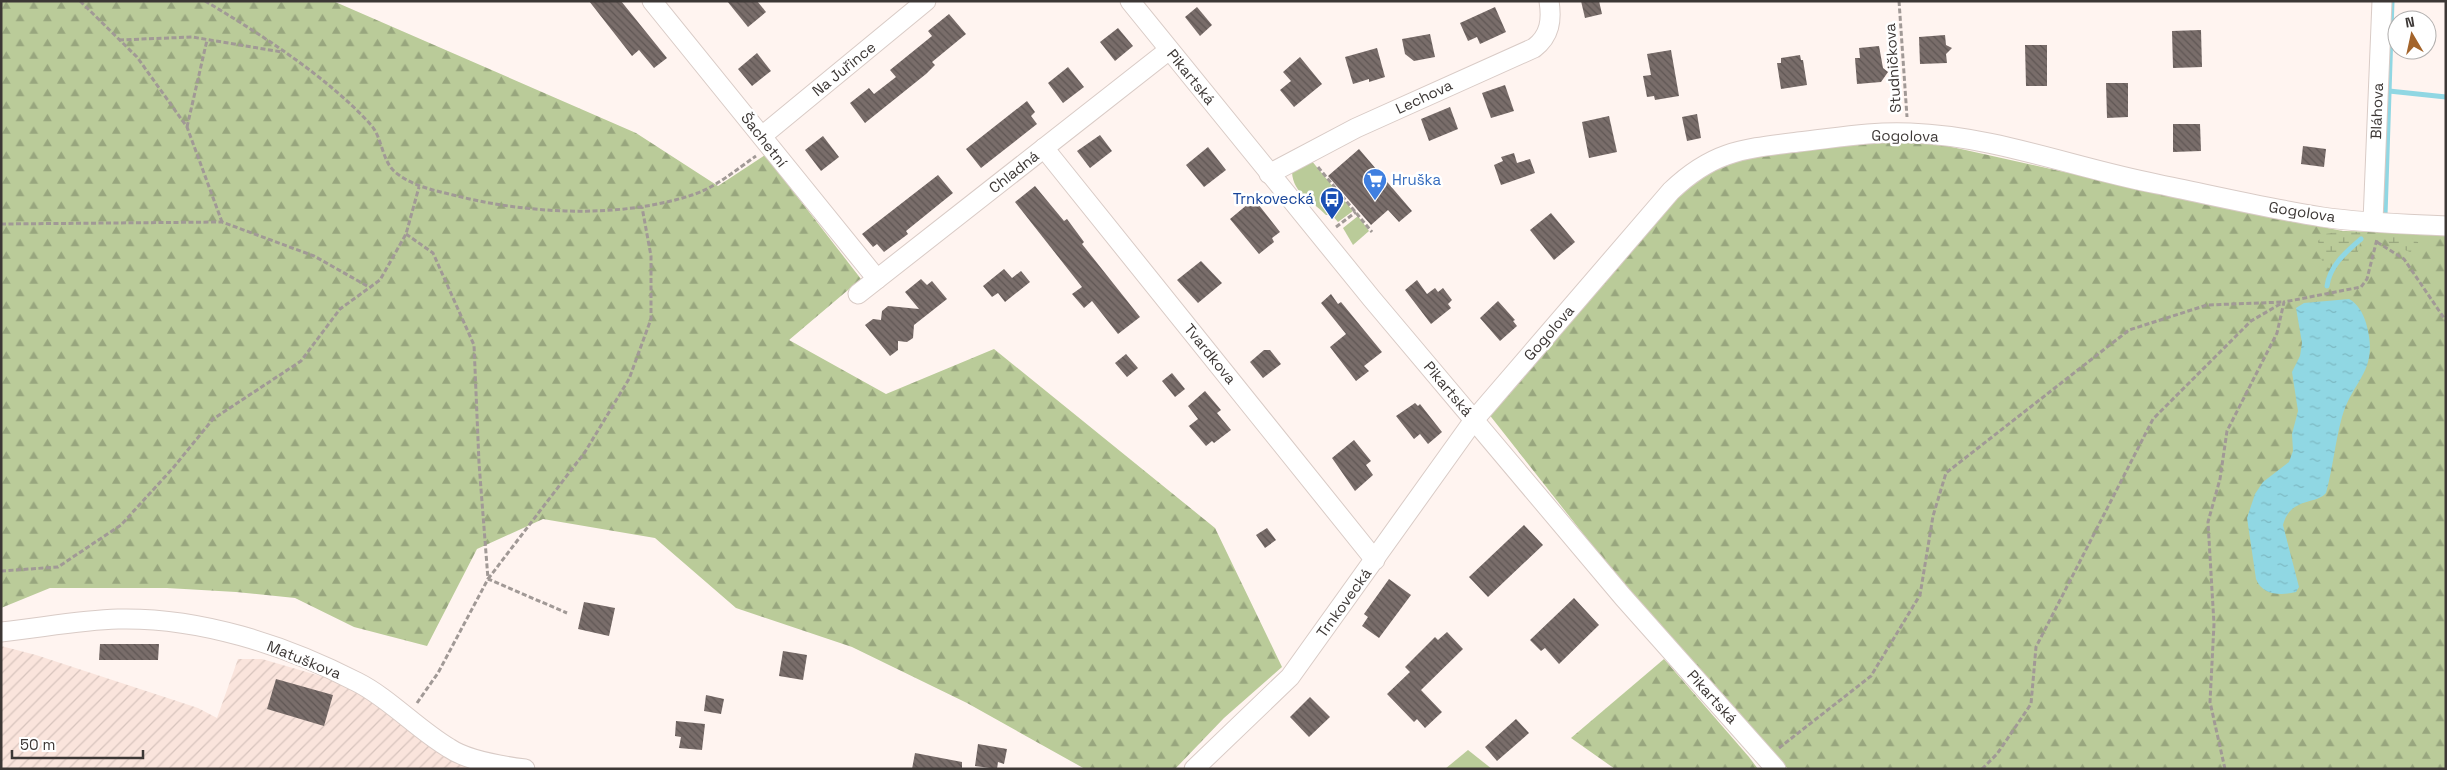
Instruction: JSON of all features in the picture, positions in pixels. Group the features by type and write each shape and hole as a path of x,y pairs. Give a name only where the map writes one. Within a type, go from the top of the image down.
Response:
{"street":[{"name":"Šachetní","path":"652,1 876,279"},
{"name":"Na Juřince","path":"765,142 926,1"},
{"name":"Pikartská","path":"1130,1 1269,174 1623,598 1771,763"},
{"name":"Lechova","path":"1269,174 1356,128 1534,48 1541,42 1549,28 1550,1"},
{"name":"Bláhova","path":"2373,221 2382,1"},
{"name":"Chladná","path":"858,294 1169,50"},
{"name":"Gogolova","path":"1474,420 1662,201 1681,182 1705,164 1730,153 1844,137 1908,132 2015,148 2117,176 2323,217 2446,226"},
{"name":"Tvardkova","path":"1044,148 1375,560"},
{"name":"Trnkovecká","path":"1194,769 1290,677 1474,420"},
{"name":"Matuškova","path":"1,632 118,619 187,624 278,647 358,682 450,749 500,766 525,769"}],"path":[{"path":"80,1 136,57 187,127 222,222"},
{"path":"205,1 253,30 335,90 372,126 393,171 419,187 491,205 571,211 642,207 694,195 765,142"},
{"name":"Studničkova","path":"1899,1 1908,132"},
{"path":"119,40 192,37 282,52"},
{"path":"187,127 207,40"},
{"path":"1327,178 1372,232"},
{"path":"1,571 58,567 121,525 174,468 213,419 301,362 340,309 380,280 406,234 419,187"},
{"path":"406,717 438,673 488,579 585,452 629,379 651,319 650,256 642,207"},
{"path":"1336,227 1356,212"},
{"path":"1771,763 1870,676 1920,595 1933,516 1946,473 2129,330 2207,305 2284,302 2325,293 2361,288 2367,279 2376,242 2373,221"},
{"path":"1,224 222,222 314,256 369,287"},
{"path":"406,234 433,253 474,345 479,463 488,579"},
{"path":"2376,242 2404,259 2446,321"},
{"path":"1982,769 1997,754 2030,704 2036,647 2153,419 2251,321 2284,302"},
{"path":"2225,769 2210,702 2214,624 2208,522 2220,479 2227,431 2277,333 2284,302"},
{"path":"488,579 567,613"}],"shaded area":[{"path":"1,646 36,655 198,708 217,718 238,659 262,659 351,685 452,761 472,769 1,769"}],"green space":[{"path":"1,1 333,1 636,133 718,186 765,155 861,279 789,340 886,394 994,349 1215,528 1282,667 1224,718 1175,769 1085,769 967,703 852,647 736,608 655,538 543,519 477,549 427,646 354,627 295,598 236,592 167,588 50,588 1,608"},
{"path":"1916,139 2240,211 2343,231 2446,234 2446,769 1788,769 1647,615 1488,413 1677,195 1705,171 1767,153"},
{"path":"1311,160 1353,211 1338,222 1332,215 1326,215 1300,192 1293,180 1292,172"},
{"path":"1358,216 1369,231 1353,245 1343,228"},
{"path":"2343,231 2360,232 2360,247 2354,260 2344,268 2329,269 2322,261 2318,241 2325,234"},
{"path":"2387,234 2409,237 2418,242 2419,248 2410,252 2390,244 2385,239"},
{"path":"1664,659 1758,769 1615,769 1571,738"},
{"path":"1468,750 1492,769 1445,769"}],"water":[{"path":"2349,299 2360,309 2366,323 2370,353 2363,374 2352,393 2342,417 2326,493 2322,497 2303,503 2291,510 2286,516 2283,525 2299,587 2296,592 2272,593 2263,588 2256,579 2247,518 2255,494 2263,482 2289,462 2293,451 2292,434 2298,411 2292,372 2300,356 2302,343 2296,308 2304,303"}],"building":[{"path":"589,1 621,1 667,58 654,68 639,50 632,56"},
{"path":"727,1 757,1 766,12 748,27"},
{"path":"1581,1 1599,1 1602,14 1585,18"},
{"path":"1197,7 1212,25 1200,36 1185,17"},
{"path":"1495,7 1506,32 1480,44 1477,37 1468,41 1460,23"},
{"path":"949,14 966,34 932,62 935,65 926,74 865,123 850,103 869,88 874,94 896,77 890,70 932,36 928,31"},
{"path":"1118,28 1133,46 1115,61 1100,42"},
{"path":"2201,30 2202,67 2173,68 2172,31"},
{"path":"1430,34 1435,57 1414,61 1405,54 1402,39"},
{"path":"1945,35 1946,45 1952,48 1946,54 1947,63 1920,64 1919,37"},
{"path":"2025,45 2047,45 2047,86 2026,86"},
{"path":"1879,46 1883,68 1888,72 1881,82 1857,84 1855,58 1860,58 1859,48"},
{"path":"1377,48 1385,77 1353,84 1345,57"},
{"path":"1671,50 1679,96 1655,100 1654,96 1647,97 1643,76 1651,75 1647,54"},
{"path":"757,53 771,71 752,86 738,69"},
{"path":"1800,55 1801,60 1803,60 1807,85 1781,89 1777,63 1781,63 1781,58"},
{"path":"1300,57 1322,84 1294,107 1280,90 1291,81 1283,72"},
{"path":"1068,67 1084,87 1063,103 1048,83"},
{"path":"2106,83 2128,83 2128,117 2107,118"},
{"path":"1505,85 1514,111 1491,118 1482,93"},
{"path":"1027,101 1035,112 1031,116 1037,124 981,168 966,149"},
{"path":"1450,107 1458,129 1429,141 1421,119"},
{"path":"1697,114 1701,138 1687,141 1682,117"},
{"path":"1609,116 1617,152 1589,158 1582,122"},
{"path":"2173,124 2200,124 2201,151 2173,152"},
{"path":"1100,135 1112,151 1090,168 1077,151"},
{"path":"823,136 839,157 821,171 805,150"},
{"path":"2303,146 2326,149 2324,167 2301,164"},
{"path":"1208,147 1226,170 1204,187 1186,165"},
{"path":"1359,149 1412,211 1399,222 1388,210 1371,225 1328,176"},
{"path":"1514,153 1517,163 1530,159 1535,173 1501,185 1494,165 1503,161 1501,157"},
{"path":"938,175 953,193 906,231 908,234 884,252 877,244 873,247 862,234"},
{"path":"1035,186 1064,221 1067,219 1084,242 1082,244 1140,317 1118,334 1092,301 1084,308 1072,294 1082,287 1015,202"},
{"path":"1254,199 1280,232 1272,238 1274,242 1259,254 1230,219"},
{"path":"1551,213 1575,242 1554,260 1530,230"},
{"path":"1201,261 1222,283 1198,303 1177,280"},
{"path":"1004,269 1012,278 1021,271 1030,282 1005,302 998,293 992,297 983,286"},
{"path":"921,279 927,285 932,281 947,299 914,325 913,338 907,342 898,341 898,350 890,356 865,325 873,319 881,320 882,311 888,306 919,309 905,292"},
{"path":"1417,280 1427,294 1435,288 1438,292 1443,288 1452,300 1448,304 1451,308 1431,324 1405,290"},
{"path":"1331,294 1338,304 1341,302 1382,352 1364,366 1369,371 1356,381 1330,347 1346,334 1321,303"},
{"path":"1498,301 1515,320 1513,321 1517,326 1500,341 1480,318"},
{"path":"1264,350 1270,350 1281,364 1263,378 1250,362"},
{"path":"1126,354 1138,368 1127,377 1115,363"},
{"path":"1172,373 1185,389 1175,397 1162,381"},
{"path":"1205,391 1221,410 1217,413 1231,430 1214,443 1212,441 1206,446 1189,426 1198,419 1188,406"},
{"path":"1415,403 1418,406 1420,404 1442,432 1428,444 1420,434 1414,439 1396,416"},
{"path":"1354,440 1371,461 1366,465 1373,475 1355,491 1332,458"},
{"path":"1524,525 1543,545 1488,597 1469,577"},
{"path":"1267,528 1276,540 1265,548 1256,535"},
{"path":"1389,579 1411,595 1379,638 1362,626 1368,617 1364,614"},
{"path":"1574,598 1599,625 1559,664 1545,648 1541,651 1530,640"},
{"path":"584,602 615,608 609,636 578,629"},
{"path":"1447,632 1463,649 1421,690 1442,712 1425,728 1417,719 1414,722 1387,694 1410,672 1405,667 1435,637 1438,640"},
{"path":"100,644 159,644 158,660 99,660"},
{"path":"783,651 807,655 803,680 779,676"},
{"path":"276,679 333,695 324,726 267,709"},
{"path":"706,695 724,699 721,714 704,711"},
{"path":"1310,697 1330,717 1309,737 1290,717"},
{"path":"1516,719 1529,733 1497,761 1485,747"},
{"path":"676,721 705,724 702,750 679,748 681,737 675,736"},
{"path":"978,744 1007,749 1004,764 998,762 997,769 975,766"},
{"path":"915,753 962,762 962,769 912,769"}],"waterway":[{"path":"2385,216 2392,1"},
{"path":"2389,91 2446,97"},
{"path":"2327,286 2335,265 2361,239"}],"place":[{"name":"Hruška","path":"1375,201"},
{"name":"Trnkovecká","path":"1332,220"}]}
